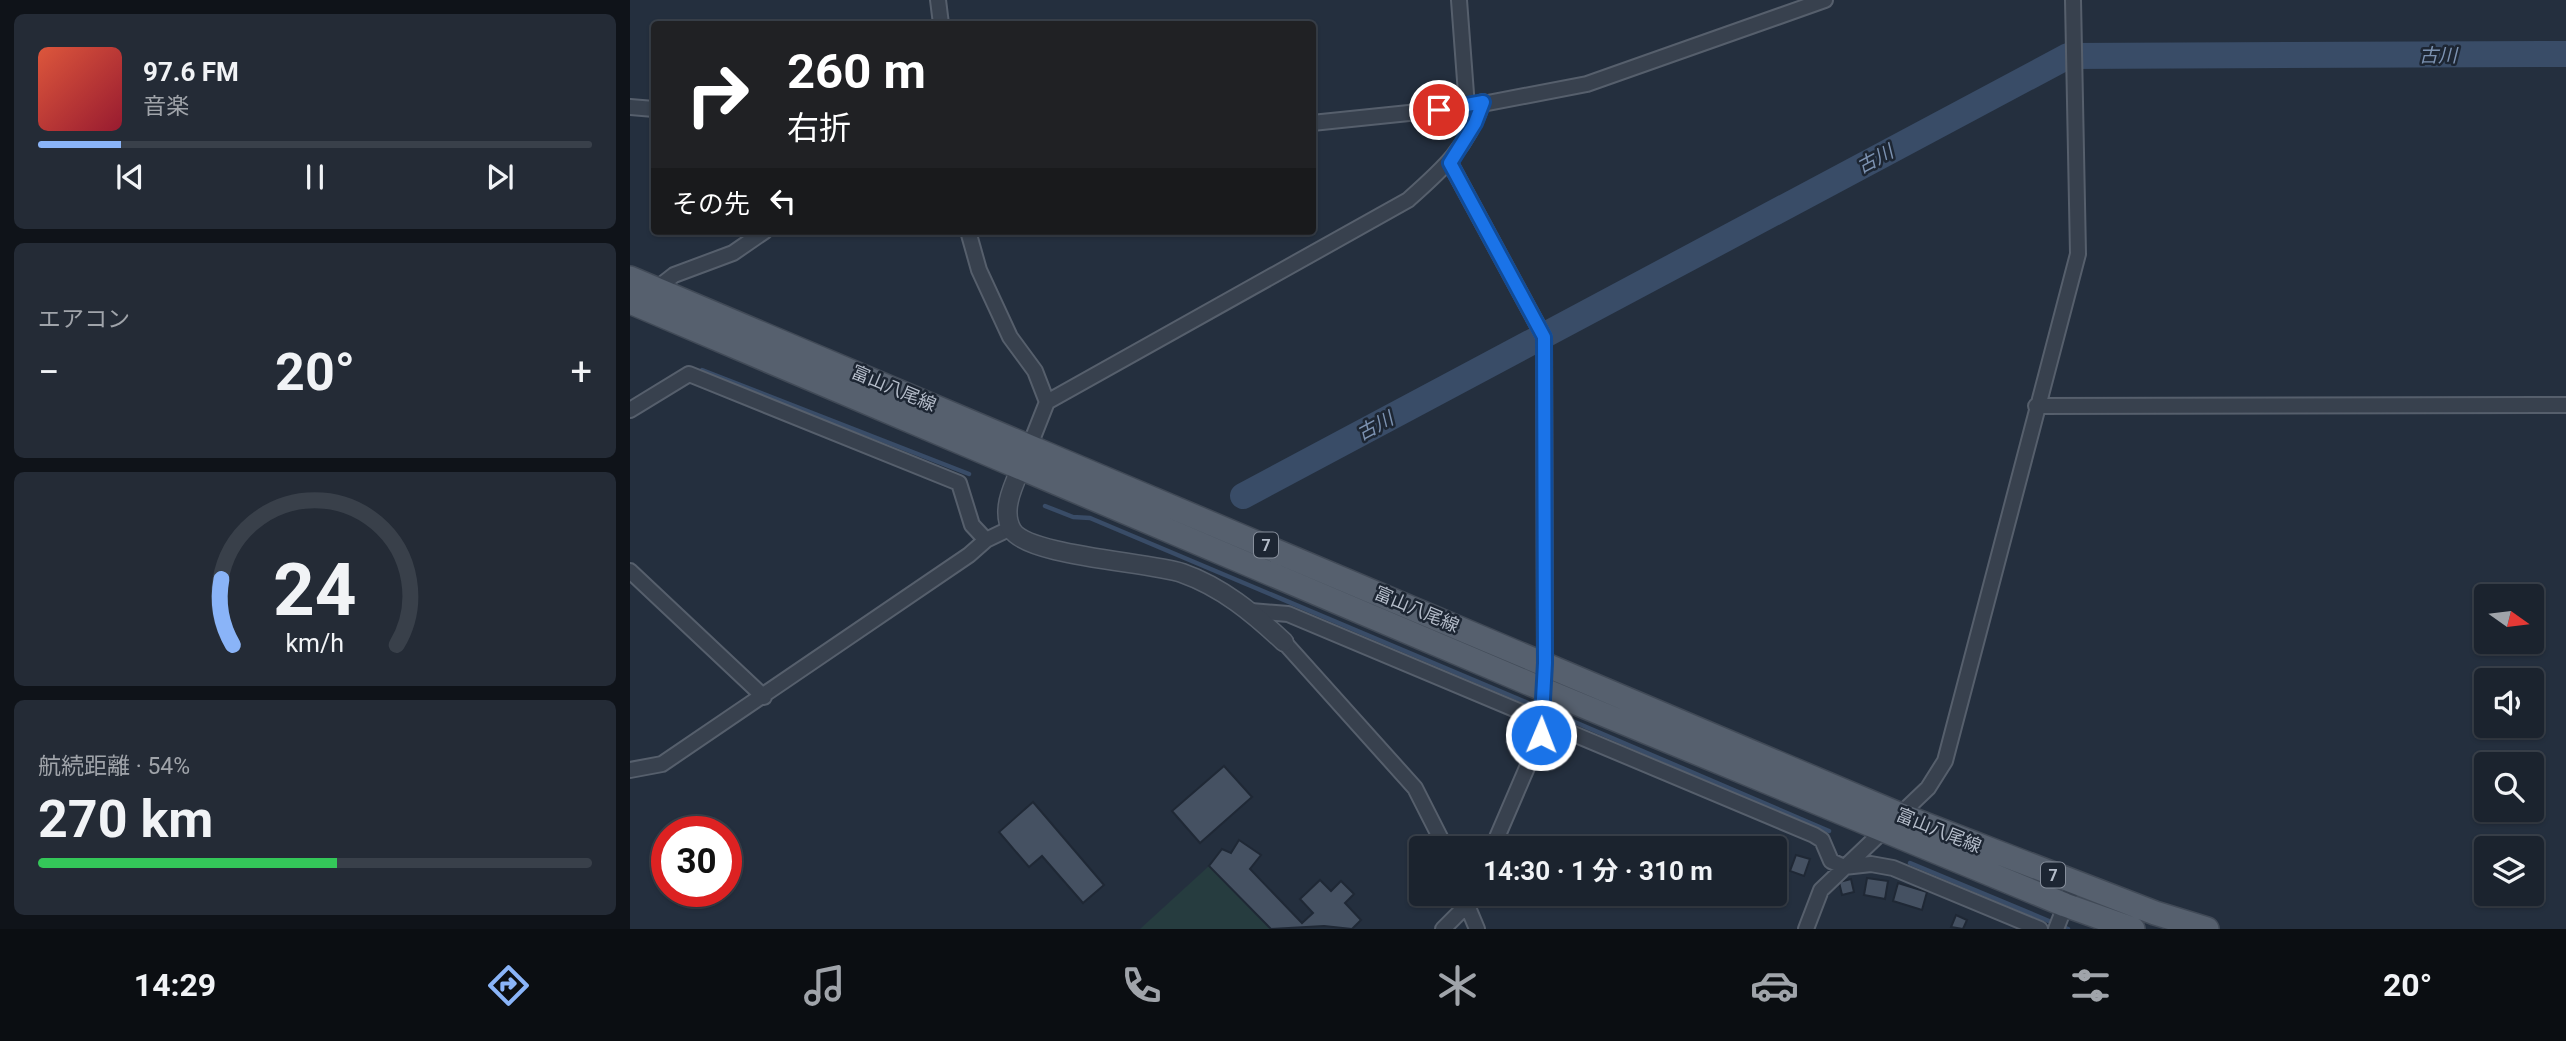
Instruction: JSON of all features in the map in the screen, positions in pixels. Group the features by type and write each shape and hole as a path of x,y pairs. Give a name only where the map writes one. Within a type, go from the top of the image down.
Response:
{"main road":[{"name":"富山八尾線","path":"630,278 1901,815 2074,883 2207,929"},
{"name":"富山八尾線","path":"630,302 1542,689 2065,905 2133,929"}],"street":[{"path":"938,0 941,21"},
{"path":"1459,0 1467,107"},
{"path":"1316,123 1467,107 1587,83 1825,0"},
{"path":"1806,929 1821,890 1881,830 1928,789 1945,761 2078,254 2073,0"},
{"path":"1439,836 1415,788 1284,642 1251,611 1220,590 1181,573 1040,547 1017,536 1011,528 1007,507 1047,402 1408,200 1450,163 1475,123 1483,102"},
{"path":"630,107 651,109"},
{"path":"1450,163 1544,337 1545,663 1541,735 1498,836"},
{"path":"656,289 674,275 733,253 759,235"},
{"path":"969,235 979,270 1010,337 1035,370 1047,402"},
{"path":"630,410 689,374 959,483 972,524 986,540"},
{"path":"2036,406 2566,405"},
{"path":"630,770 662,764 764,697 969,555 986,540 1011,528"},
{"path":"630,572 764,697"},
{"path":"1251,611 1288,614 1503,702 1541,722 1558,726 1814,835 1822,840 1831,861 1844,867 1871,864 1893,868 2040,929"},
{"path":"2056,929 2074,883"},
{"path":"1443,929 1461,906"},
{"path":"1470,906 1477,929"}],"green space":[{"path":"1209,866 1271,929 1140,929"}],"building":[{"path":"1224,766 1252,797 1200,843 1172,811"},
{"path":"1033,802 1104,885 1083,903 1042,856 1029,867 999,832"},
{"path":"1239,840 1261,855 1250,869 1302,923 1313,913 1300,899 1320,880 1331,891 1341,881 1354,894 1345,903 1361,920 1352,929 1324,926 1271,929 1209,866 1222,849 1231,853"},
{"path":"1796,855 1810,859 1804,876 1790,871"},
{"path":"1867,878 1888,881 1885,899 1864,895"},
{"path":"1851,879 1854,892 1842,895 1839,882"},
{"path":"1898,883 1927,892 1922,910 1893,901"},
{"path":"1956,915 1967,920 1963,929 1951,927"}],"waterway":[{"name":"古川","path":"1243,496 2068,56 2566,54"},
{"path":"702,370 969,474"},
{"path":"1045,506 1073,517 1090,518 1528,703"},
{"path":"1549,711 1829,831"},
{"path":"1910,863 2068,929"}],"route":[{"path":"1439,110 1483,102 1475,123 1450,163 1544,337 1545,663 1541,735"}]}
